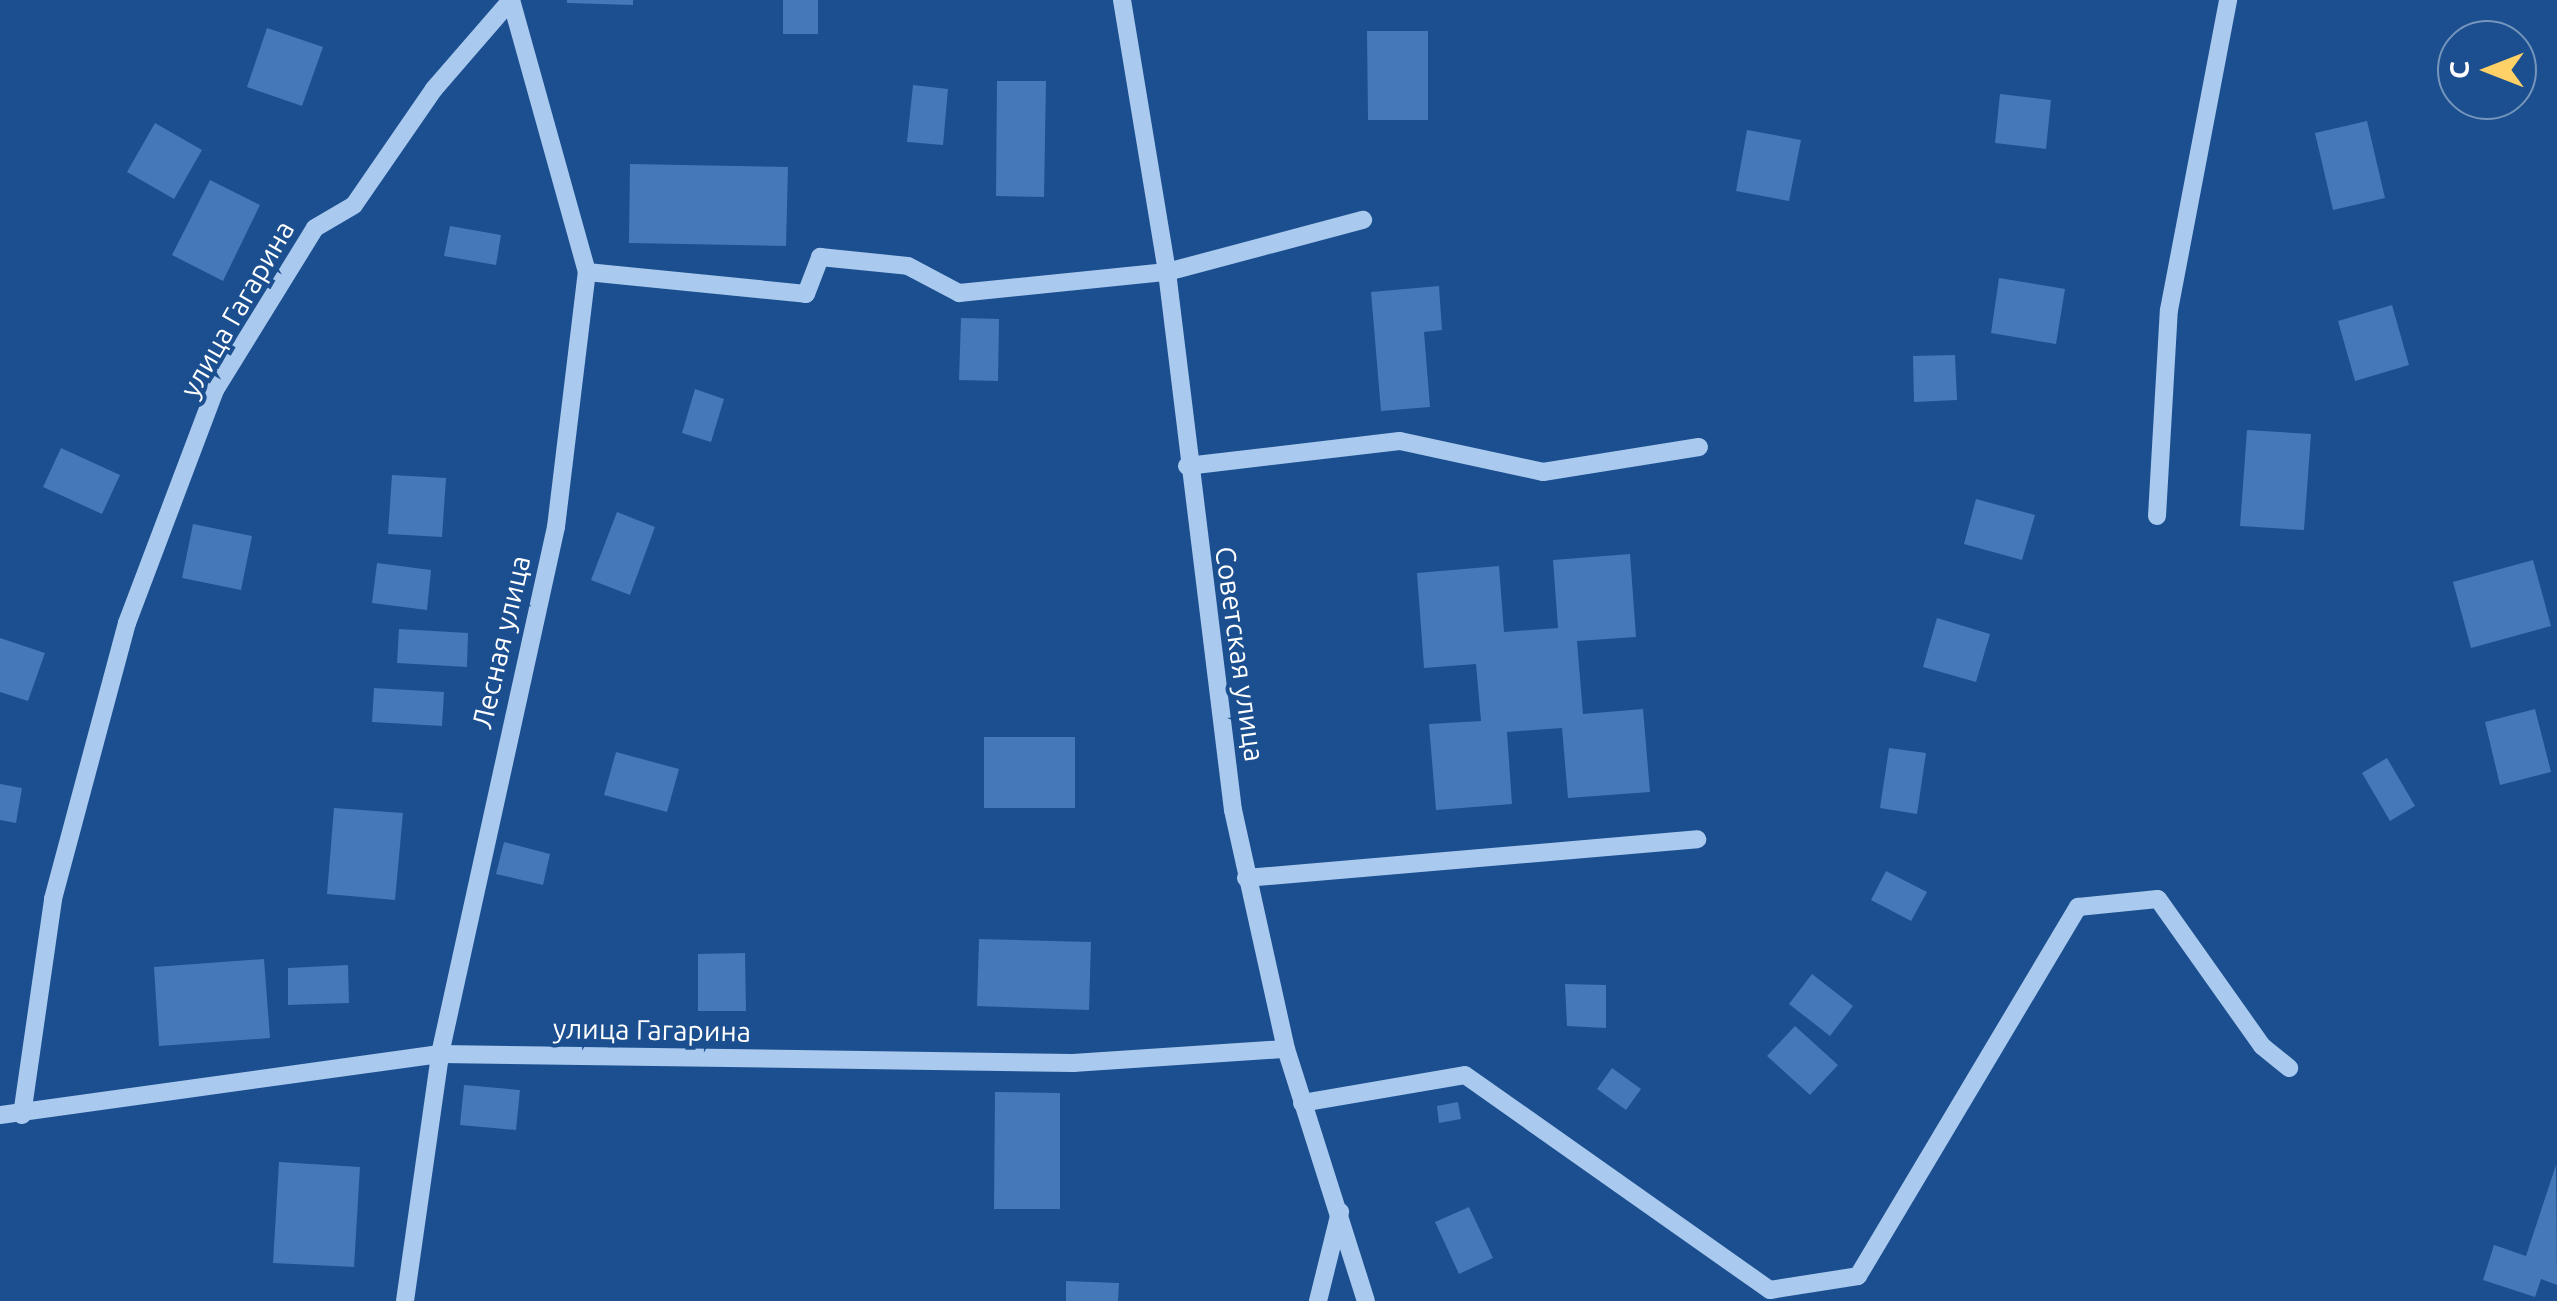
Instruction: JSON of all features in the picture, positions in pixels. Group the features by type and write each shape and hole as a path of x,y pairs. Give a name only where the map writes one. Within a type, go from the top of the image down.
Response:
{"street":[{"name":"Лесная улица","path":"405,1301 440,1054 556,527 587,272 511,0"},
{"name":"улица Гагарина","path":"22,1115 63,862 128,623 215,390 314,228 354,205 434,88 511,0"},
{"name":"Советская улица","path":"1122,0 1167,272 1187,466 1246,878 1286,1050 1366,1301"},
{"path":"2157,516 2169,310 2228,0"},
{"path":"587,272 806,294 820,257 908,266 959,293 1167,272 1363,220"},
{"path":"1187,466 1400,441 1543,472 1699,446"},
{"path":"1246,878 1697,839"},
{"path":"1302,1104 1465,1076 1770,1290 1858,1276 2078,907 2158,899 2262,1046 2289,1068"},
{"name":"улица Гагарина","path":"0,1115 22,1115 440,1054 1073,1063 1286,1050"},
{"path":"1318,1301 1340,1211"}],"building":[{"path":"633,0 633,5 567,3"},
{"path":"783,0 818,0 818,34 783,34"},
{"path":"267,28 323,47 302,106 247,87"},
{"path":"1367,31 1428,31 1428,120 1368,120"},
{"path":"997,81 1046,81 1044,197 996,196"},
{"path":"913,85 948,89 943,145 907,142"},
{"path":"2000,94 2051,100 2046,149 1995,143"},
{"path":"2367,121 2385,198 2333,210 2315,133"},
{"path":"155,123 202,150 174,199 127,172"},
{"path":"1747,130 1801,140 1789,201 1736,191"},
{"path":"630,164 788,167 786,246 629,243"},
{"path":"210,180 260,205 223,281 172,255"},
{"path":"450,226 501,235 496,265 444,256"},
{"path":"1999,278 2065,289 2056,344 1991,333"},
{"path":"1439,286 1442,330 1424,332 1430,407 1381,411 1371,292"},
{"path":"2392,305 2409,365 2355,381 2338,321"},
{"path":"961,318 999,319 998,381 959,380"},
{"path":"1955,355 1957,400 1914,402 1913,356"},
{"path":"695,389 724,399 711,442 682,433"},
{"path":"2247,430 2311,434 2304,530 2240,526"},
{"path":"61,448 120,475 102,514 43,487"},
{"path":"392,475 446,478 442,537 388,534"},
{"path":"1976,499 2035,515 2022,560 1964,544"},
{"path":"617,512 655,527 630,595 591,580"},
{"path":"193,524 252,536 241,590 182,578"},
{"path":"1630,554 1636,637 1577,641 1583,714 1643,709 1650,792 1568,798 1562,728 1507,732 1512,804 1436,810 1429,724 1481,721 1476,664 1424,668 1417,573 1499,566 1504,632 1558,628 1553,560"},
{"path":"2533,560 2551,626 2471,648 2453,582"},
{"path":"377,563 431,570 427,610 372,603"},
{"path":"1937,618 1990,634 1976,682 1923,667"},
{"path":"399,629 468,633 467,667 397,663"},
{"path":"0,638 45,653 28,701 0,692"},
{"path":"374,688 444,692 442,726 372,722"},
{"path":"2535,709 2551,772 2500,785 2485,722"},
{"path":"984,737 1075,737 1075,808 984,808"},
{"path":"1889,748 1926,753 1917,814 1880,808"},
{"path":"616,752 679,769 667,812 604,795"},
{"path":"2387,758 2415,806 2390,821 2362,773"},
{"path":"0,784 22,788 16,823 0,820"},
{"path":"334,808 403,813 395,900 327,894"},
{"path":"504,842 550,854 543,885 496,874"},
{"path":"1886,871 1927,892 1911,921 1871,900"},
{"path":"979,939 1091,942 1089,1010 977,1006"},
{"path":"745,953 746,1011 698,1011 698,954"},
{"path":"264,959 270,1038 159,1046 154,967"},
{"path":"348,965 349,1003 288,1005 288,968"},
{"path":"1812,974 1853,1006 1830,1036 1789,1004"},
{"path":"1565,984 1606,985 1606,1028 1567,1026"},
{"path":"1795,1026 1838,1065 1810,1095 1767,1056"},
{"path":"1612,1068 1641,1089 1626,1110 1597,1089"},
{"path":"464,1085 520,1090 516,1130 460,1125"},
{"path":"995,1092 1060,1093 1060,1209 994,1209"},
{"path":"1458,1102 1461,1119 1439,1123 1437,1106"},
{"path":"279,1162 360,1167 354,1267 273,1263"},
{"path":"2556,1165 2557,1285 2541,1279 2535,1297 2483,1280 2494,1245 2526,1256"},
{"path":"1469,1207 1493,1258 1459,1274 1435,1222"},
{"path":"1066,1281 1119,1283 1118,1301 1066,1301"}]}
